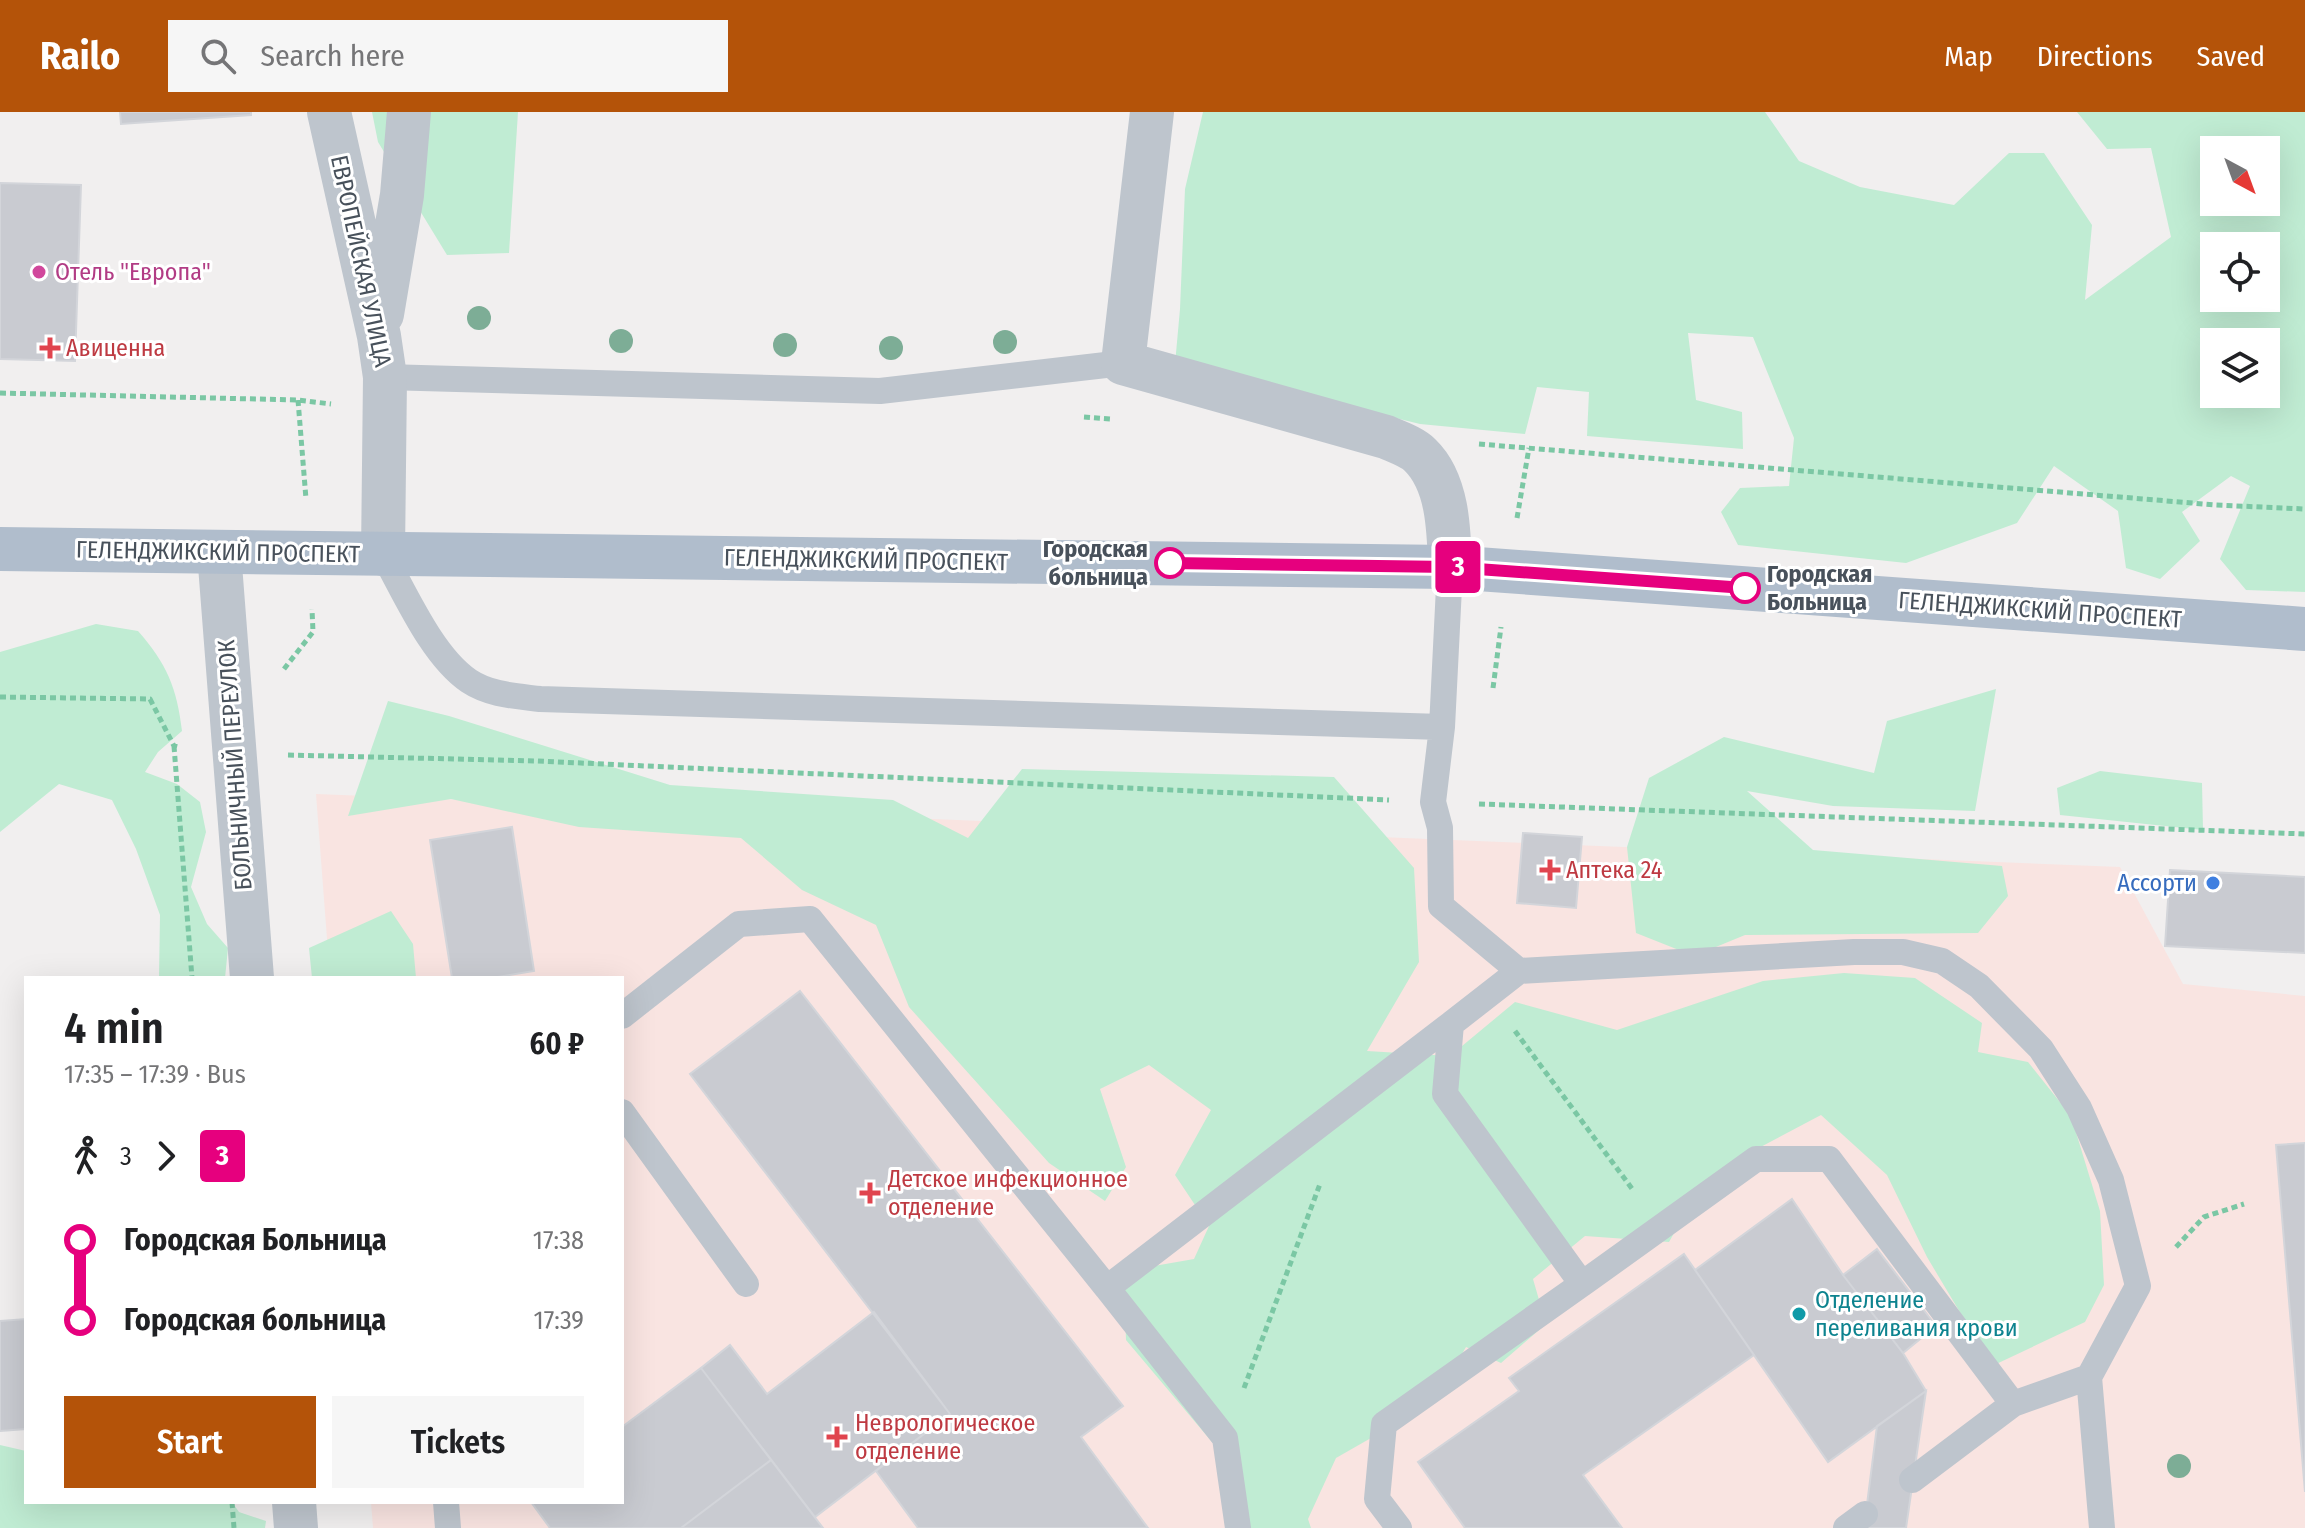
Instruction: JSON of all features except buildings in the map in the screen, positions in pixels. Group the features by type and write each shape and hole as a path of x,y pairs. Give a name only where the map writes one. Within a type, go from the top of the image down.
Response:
{"main road":[{"name":"ГЕЛЕНДЖИКСКИЙ ПРОСПЕКТ","path":"0,549 1450,567 2305,629"}],"street":[{"name":"ЕВРОПЕЙСКАЯ УЛИЦА","path":"329,112 382,374 383,554"},
{"path":"382,374 409,112"},
{"path":"1152,112 1123,363 1386,437 1418,453 1435,475 1449,527 1450,567"},
{"name":"БОЛЬНИЧНЫЙ ПЕРЕУЛОК","path":"219,552 252,976"},
{"path":"294,1504 296,1528"}],"lane":[{"path":"382,374 880,391 1123,363"},
{"path":"383,554 444,661 470,682 501,695 1442,727"},
{"path":"1450,567 1442,727 1433,802 1440,828 1441,906 1519,971"},
{"path":"624,1014 739,924 810,919 1225,1438 1238,1528"},
{"path":"1107,1288 1519,971 1854,952 1903,952 1942,961 1979,986 2041,1049 2079,1108 2111,1180 2138,1286 2089,1377 2102,1528"},
{"path":"1451,1024 1445,1094 1582,1284"},
{"path":"624,1115 746,1284"},
{"path":"1399,1528 1377,1499 1384,1424 1756,1159 1829,1159 2013,1404"},
{"path":"1912,1480 2013,1404 2089,1377"},
{"path":"446,1504 448,1528"}],"path":[{"path":"0,393 298,400 382,374"},
{"path":"1077,416 1123,420"},
{"path":"1386,437 2216,505 2305,509"},
{"path":"283,670 313,632"},
{"path":"0,697 150,699 174,746 192,976"},
{"path":"287,741 288,755"},
{"path":"174,746 234,755 553,762 1433,802 2305,834"},
{"path":"1488,995 1661,1227"},
{"path":"1225,1438 1351,1101"},
{"path":"2138,1286 2204,1217 2244,1204"},
{"path":"232,1504 234,1528"}],"shaded area":[{"path":"316,794 2120,867 2183,984 2305,996 2305,1528 373,1528 371,1504 624,1504 624,976 330,976"}],"green space":[{"path":"372,112 518,112 509,253 447,255 378,142"},
{"path":"1203,112 1765,112 1799,161 1860,187 1954,205 2009,153 2044,153 2092,225 2085,300 2171,237 2151,148 2107,149 2077,112 2305,112 2305,592 2246,590 2220,559 2250,486 2231,476 2182,512 2200,541 2160,579 2126,568 2118,511 2054,466 2017,523 1906,563 1738,545 1721,512 1740,488 1789,486 1794,438 1753,337 1688,333 1696,400 1742,412 1743,449 1587,436 1589,392 1537,387 1525,434 1420,424 1175,364 1185,189"},
{"path":"96,624 138,631 156,654 174,689 182,731 158,752 145,772 177,784 200,802 206,832 191,887 207,924 228,948 225,976 159,976 160,915 136,849 112,800 59,784 0,832 0,652"},
{"path":"1996,689 1975,811 1833,806 1747,791 1813,850 2002,866 2008,896 1978,933 1745,935 1694,956 1636,933 1627,847 1649,778 1724,737 1874,773 1887,721"},
{"path":"388,701 449,716 670,785 893,800 968,838 1022,769 1334,777 1414,868 1419,962 1367,1051 1450,1056 1515,1002 1617,1030 1763,981 1844,973 1915,978 1982,1023 1978,1052 2028,1062 2071,1116 2100,1211 2104,1285 2085,1322 1992,1366 1927,1257 1887,1175 1821,1115 1753,1151 1691,1203 1669,1242 1585,1236 1533,1279 1546,1324 1501,1363 1466,1347 1434,1402 1336,1458 1308,1519 1311,1528 1246,1528 1239,1474 1126,1340 1124,1283 1154,1266 1194,1259 1209,1226 1175,1175 1211,1110 1149,1065 1100,1089 1126,1167 1105,1201 1049,1163 909,1007 876,925 802,890 741,838 579,827 451,799 348,816"},
{"path":"2100,771 2202,783 2203,830 2060,815 2057,788"},
{"path":"391,911 413,944 416,976 312,976 309,948"},
{"path":"0,1445 24,1451 24,1504 233,1504 239,1512 266,1521 265,1528 0,1528"}],"bus line":[{"name":"3","path":"1170,563 1450,567 1745,588"}],"place":[{"name":"Отель \"Европа\"","path":"39,272"},
{"name":"Авиценна","path":"50,348"},
{"name":"Городская больница","path":"1170,563"},
{"name":"Городская Больница","path":"1745,588"},
{"name":"Аптека 24","path":"1550,870"},
{"name":"Ассорти","path":"2213,883"},
{"name":"Детское инфекционное отделение","path":"870,1193"},
{"name":"Отделение переливания крови","path":"1799,1314"},
{"name":"Неврологическое отделение","path":"837,1437"}]}
